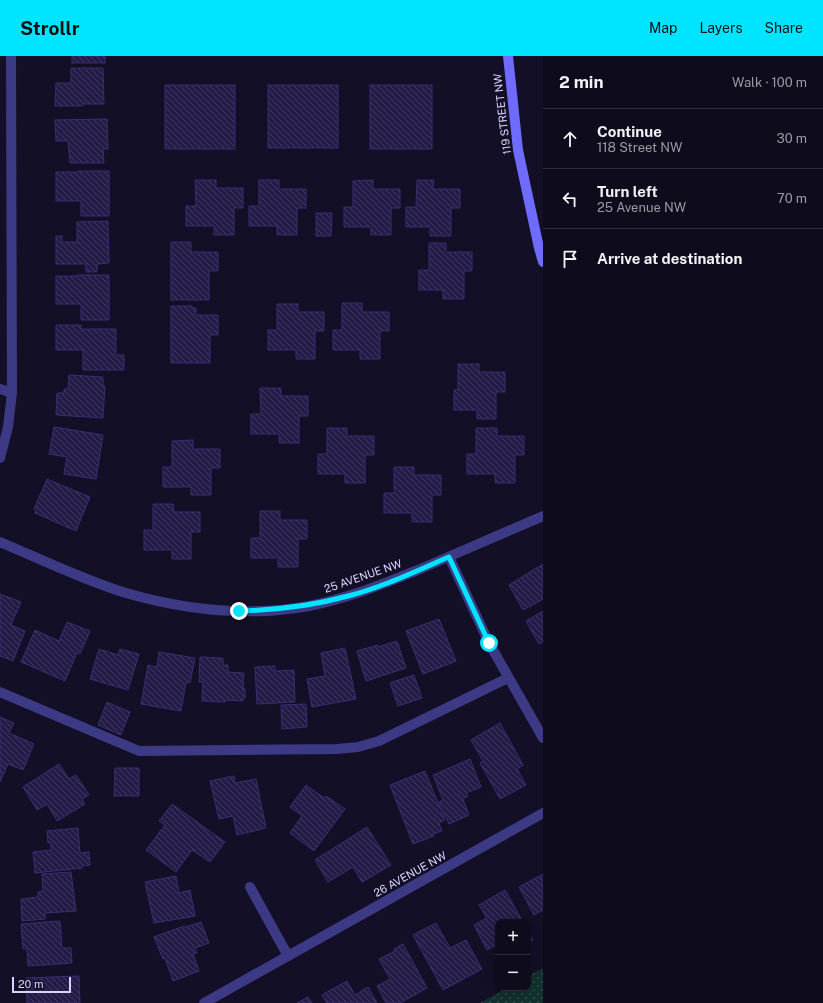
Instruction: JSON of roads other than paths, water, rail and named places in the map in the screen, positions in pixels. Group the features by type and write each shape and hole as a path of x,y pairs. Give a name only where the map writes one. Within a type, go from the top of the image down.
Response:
{"main road":[{"name":"119 STREET NW","path":"508,56 518,150 543,262"}],"street":[{"path":"0,458 8,427 12,394 11,56"},
{"path":"0,389 12,394"},
{"name":"25 AVENUE NW","path":"0,542 125,593 161,602 202,609 239,611 273,610 308,606 350,596 449,557 543,516"},
{"path":"449,557 489,643 543,738"},
{"path":"0,692 139,751 337,750 358,748 379,741 508,678"},
{"name":"26 AVENUE NW","path":"204,1003 543,813"},
{"path":"250,887 288,956"}]}
